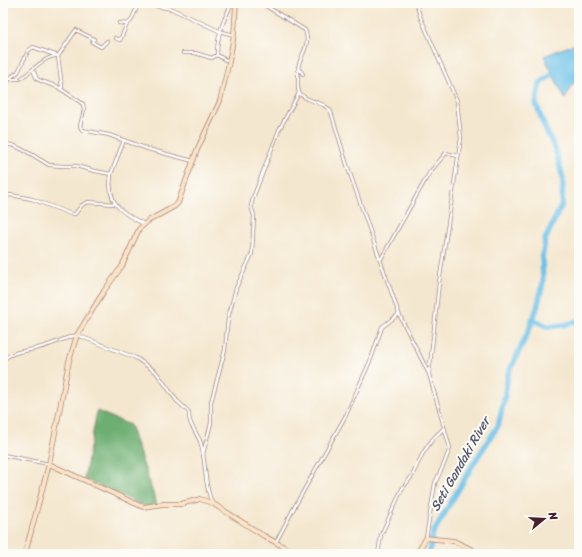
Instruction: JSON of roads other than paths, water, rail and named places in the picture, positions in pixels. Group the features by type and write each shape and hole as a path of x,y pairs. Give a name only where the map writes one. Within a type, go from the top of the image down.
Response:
{"main road":[{"path":"25,554 49,464 69,361 77,335 104,291 122,266 138,231 144,224 177,205 205,131 220,101 234,35 236,3"},
{"path":"49,464 142,507 163,504 181,504 200,499 212,503 276,543 297,554"},
{"path":"417,554 426,538 454,541 473,553 481,554"}],"street":[{"path":"115,38 120,40 127,24 131,21 140,3 172,9 219,31 234,35"},
{"path":"216,55 219,31 232,3"},
{"path":"261,3 305,30 308,37 308,43 298,68 298,88 300,93 307,99 326,106 331,112 346,165 399,314 429,374 450,448 435,483 426,538"},
{"path":"416,3 420,16 457,101 461,138 439,284 429,374"},
{"path":"119,23 127,24"},
{"path":"60,89 62,87 58,56 76,30 94,39 92,42 102,46 107,41"},
{"path":"3,98 6,85 18,72 28,51 33,47 58,56"},
{"path":"183,53 195,53 212,58 216,55"},
{"path":"216,55 229,62"},
{"path":"10,79 20,79 42,62 52,56 58,56"},
{"path":"298,68 303,74"},
{"path":"33,70 37,79 60,89 83,104 84,110 80,126 82,130 109,135 148,149 193,161"},
{"path":"203,454 211,423 211,402 225,350 228,318 236,288 252,254 254,216 251,206 253,198 279,130 300,93"},
{"path":"124,140 111,174 110,192 114,204 128,215 144,224"},
{"path":"3,143 15,146 49,165 76,166 111,174"},
{"path":"380,259 430,172 446,153 458,156"},
{"path":"3,196 11,195 32,199 71,214 75,214 82,205 88,202 114,204"},
{"path":"276,543 346,415 371,359 382,327 399,314"},
{"path":"3,360 13,353 39,348 77,335 136,358 156,372 177,401 189,412 188,420 200,441 208,493 212,503"},
{"path":"378,554 382,535 402,489 413,474 423,452 444,428"},
{"path":"3,454 49,464"}],"water":[{"path":"579,42 579,79 571,87 565,99 544,56"}],"waterway":[{"name":"Seti Gandaki River","path":"429,554 433,533 475,461 498,426 508,374 529,330 537,308 543,283 542,259 545,240 562,204 563,178 555,149 545,128 536,103 540,83 558,71"},
{"path":"532,319 549,327 564,325 579,320"}]}
